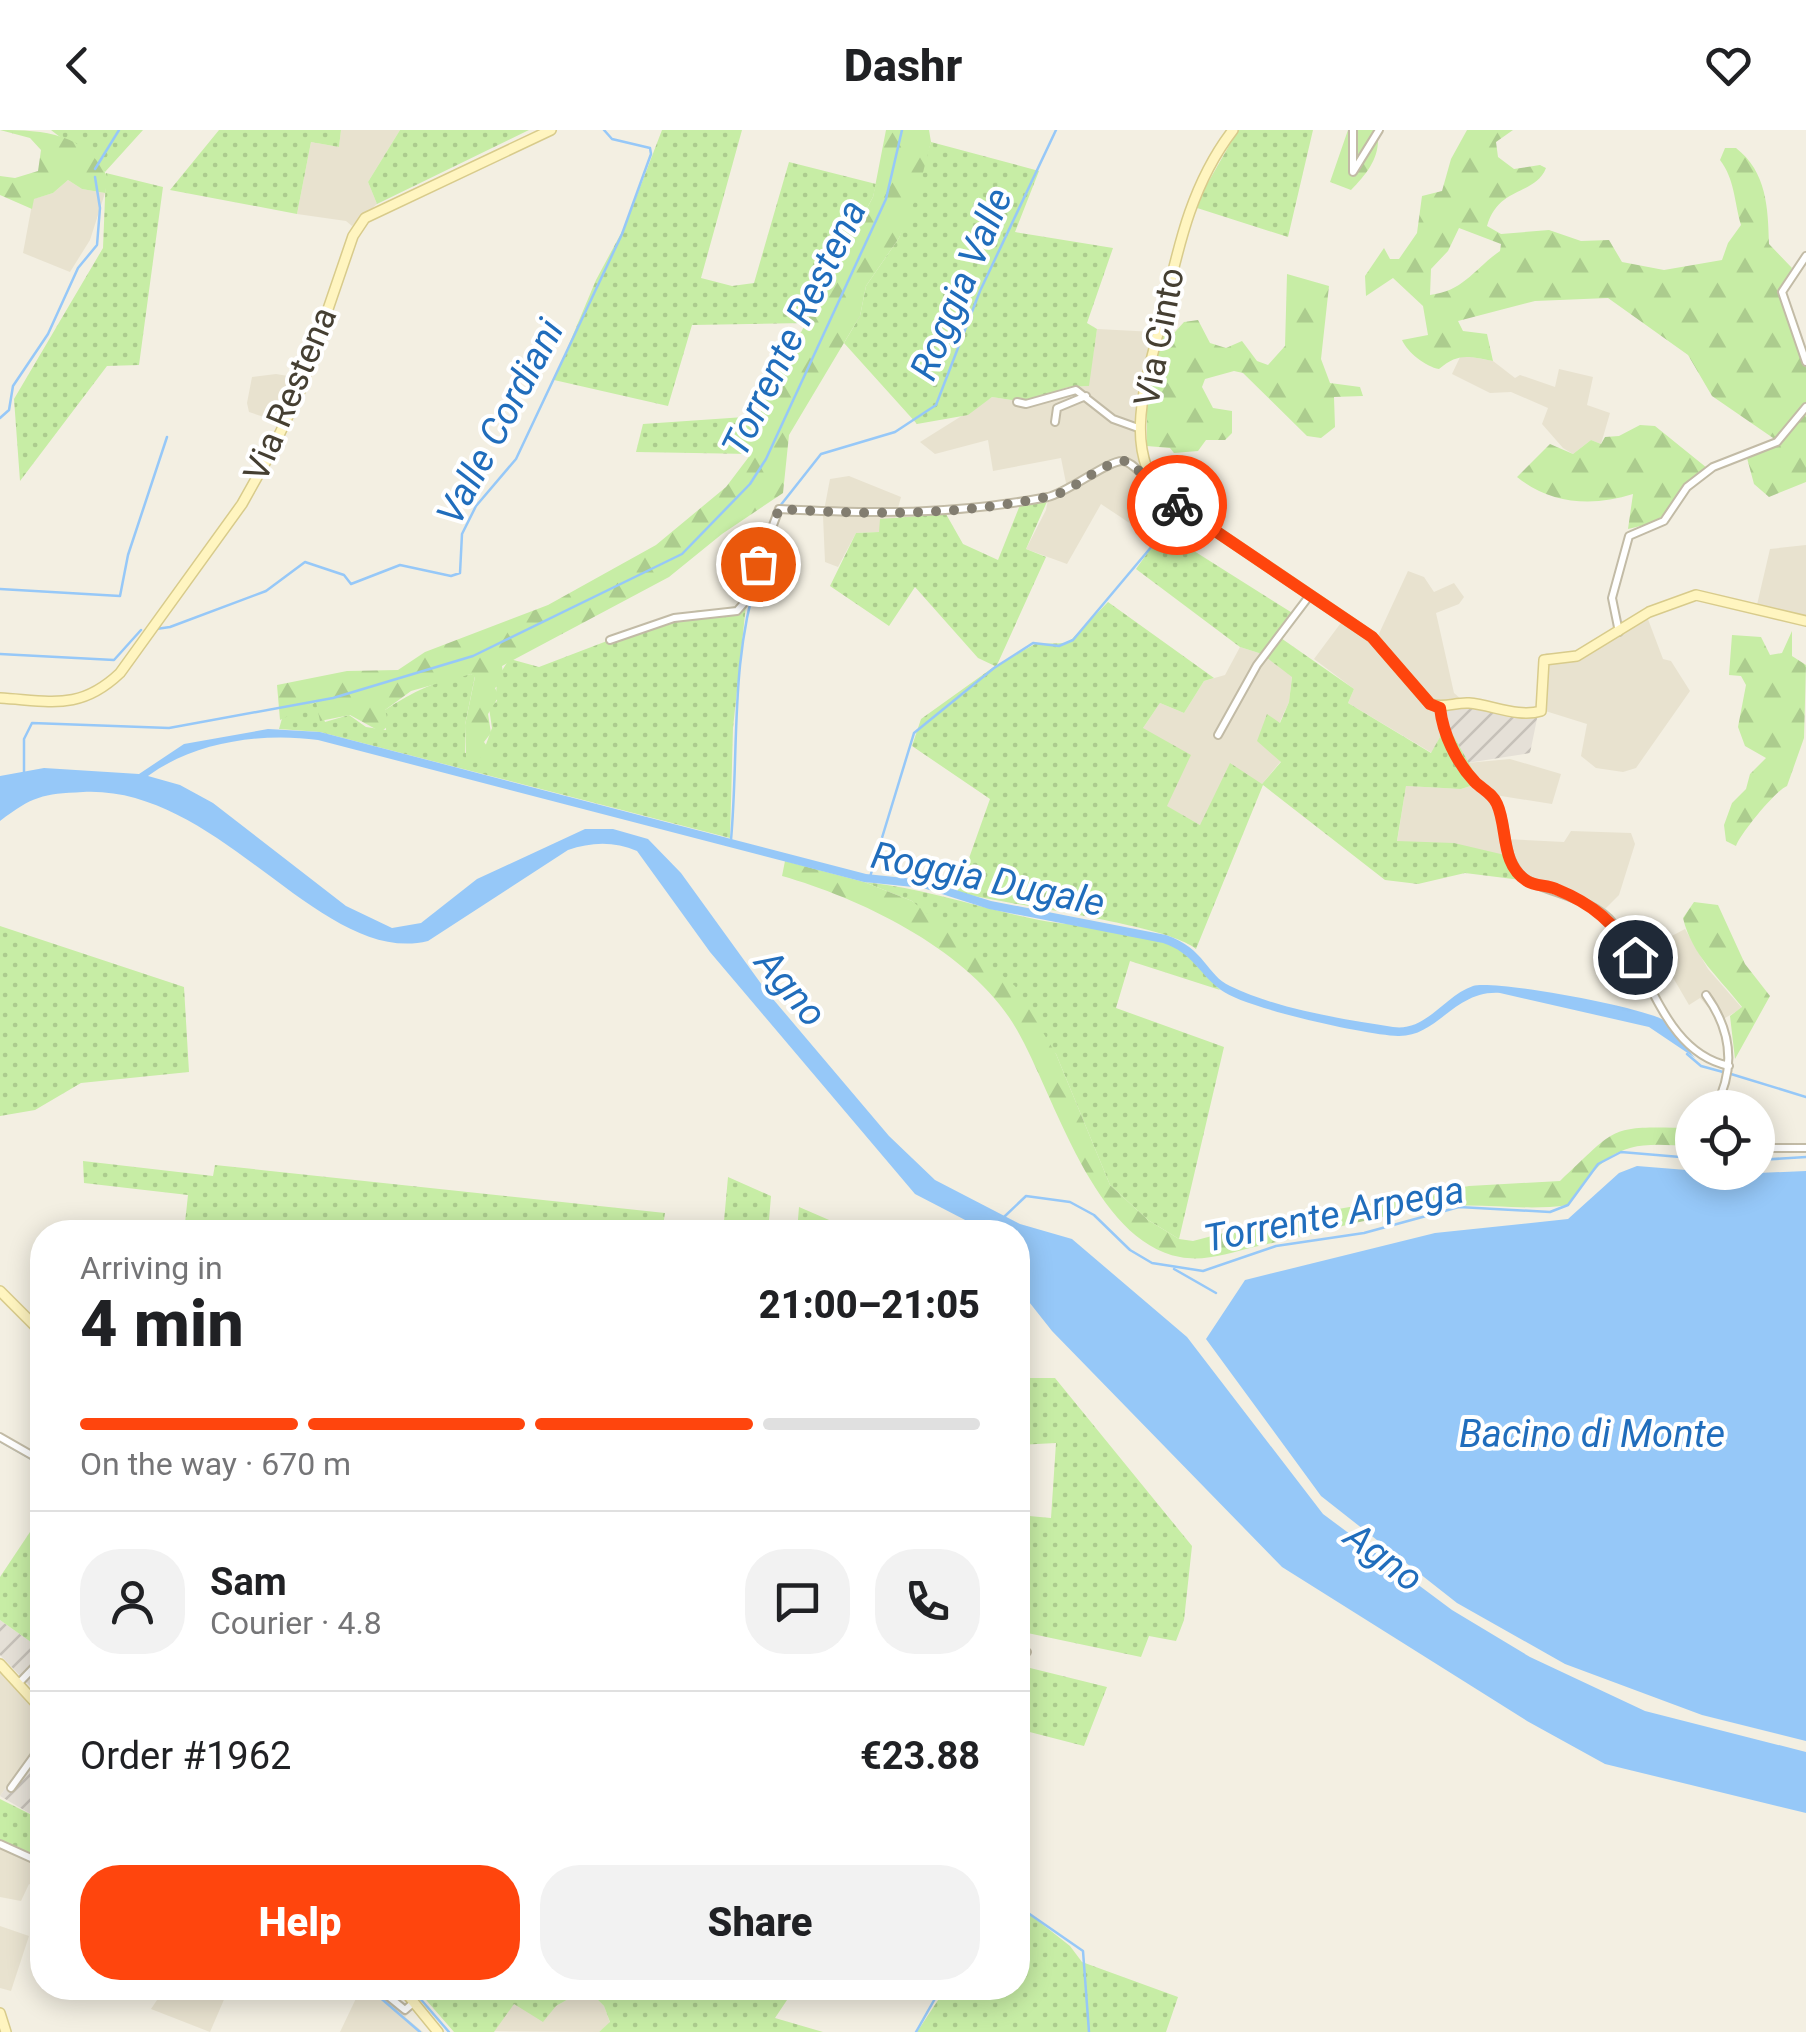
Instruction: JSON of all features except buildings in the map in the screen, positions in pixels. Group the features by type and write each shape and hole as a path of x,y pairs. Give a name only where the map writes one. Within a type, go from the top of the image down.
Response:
{"street":[{"name":"Via Restena","path":"0,698 74,701 102,690 120,673 262,469 300,392 348,250 365,218 552,130"},
{"name":"Via Cinto","path":"1153,482 1142,430 1143,386 1173,261 1194,200 1233,130"},
{"path":"1353,130 1354,172 1378,130"},
{"path":"1806,256 1782,292 1806,362"},
{"path":"1017,402 1026,404 1066,391 1088,396 1113,419 1142,430"},
{"path":"1055,422 1057,408 1088,396"},
{"path":"1620,632 1612,598 1629,536 1664,520 1687,487 1714,467 1777,442 1806,407"},
{"path":"610,640 674,618 737,611 744,603 779,509 914,514 1014,503 1076,488 1118,461 1128,461 1166,498 1380,644 1430,704 1440,708 1463,703 1526,713 1541,711 1544,660 1578,656 1649,612 1696,595 1806,621"},
{"path":"1218,735 1257,665 1310,595"},
{"path":"1440,708 1442,728 1452,748 1471,778 1497,803 1506,849 1518,872 1528,882 1554,888 1606,916 1683,1040 1706,1061 1729,1071"},
{"path":"1706,995 1720,1016 1729,1071 1722,1090"},
{"path":"1775,1148 1806,1148"},
{"path":"0,1291 30,1321"},
{"path":"0,1437 30,1454"},
{"path":"0,1664 30,1697"},
{"path":"18,1684 30,1672"},
{"path":"11,1788 30,1762"},
{"path":"0,1844 30,1858"},
{"path":"392,2000 404,2010 413,2002 438,2032"},
{"path":"0,2013 6,2032"}],"shaded area":[{"path":"341,130 400,130 368,182 377,204 352,226 346,221 297,214 311,142 339,147"},
{"path":"68,180 82,189 105,193 90,240 70,272 23,253 33,199 53,193"},
{"path":"1097,329 1155,332 1139,401 1151,485 1178,510 1162,533 1137,517 1131,524 1101,504 1067,564 1026,549 1046,510 1049,494 1067,488 1061,458 993,471 988,440 935,454 920,442 992,397 1025,402 1068,387 1088,386"},
{"path":"1461,355 1493,361 1515,378 1520,375 1555,387 1559,369 1593,377 1587,405 1610,413 1601,444 1591,440 1573,454 1563,448 1542,424 1548,408 1511,392 1490,393 1452,374"},
{"path":"276,374 300,378 278,429 276,421 249,412 247,403 252,377"},
{"path":"849,476 901,497 895,519 880,519 880,532 856,533 838,567 825,562 823,516 830,479"},
{"path":"1806,545 1806,620 1756,609 1770,549"},
{"path":"1408,571 1424,577 1434,592 1454,583 1464,597 1459,604 1436,613 1454,693 1461,699 1439,710 1440,737 1432,753 1348,703 1354,689 1314,659 1346,616 1377,638"},
{"path":"1646,614 1663,659 1671,661 1690,691 1636,768 1623,772 1596,768 1581,756 1587,724 1539,709 1540,661 1546,653 1577,654"},
{"path":"1240,647 1262,654 1292,676 1289,702 1279,724 1268,715 1281,761 1262,784 1200,825 1166,806 1143,728 1160,703 1184,713 1204,681 1225,675"},
{"path":"1461,699 1528,711 1539,709 1530,753 1467,763 1439,710"},
{"path":"1510,759 1561,774 1552,804 1495,795 1505,839 1564,842 1571,831 1631,833 1635,844 1619,895 1602,912 1551,885 1521,880 1505,855 1397,842 1406,786 1461,789 1480,783 1467,763"},
{"path":"1685,929 1708,969 1742,1008 1720,1021 1700,998 1689,1005 1661,957 1664,940"},
{"path":"0,1620 30,1641 30,1686 0,1655"},
{"path":"0,1670 30,1703 30,1755 0,1796"},
{"path":"30,1755 30,1814 0,1796"},
{"path":"0,1846 30,1860 30,1884 21,1901 0,1897"},
{"path":"0,1926 29,1936 11,1991 0,1988"},
{"path":"157,2000 224,2000 210,2032 151,2009"},
{"path":"355,2000 386,2000 408,2014 405,2017 423,2032 340,2032"},
{"path":"567,2000 598,2000 610,2023 599,2032 492,2031 514,2004 556,2006"}],"green space":[{"path":"0,130 48,133 76,143 99,163 108,178 105,193 82,189 68,180 53,193 34,199 32,209 0,195 0,176 15,178 38,171 41,150 30,138"},
{"path":"51,130 143,130 105,172"},
{"path":"219,130 341,130 339,147 311,142 297,214 170,190"},
{"path":"400,130 529,130 377,204 368,182"},
{"path":"662,130 742,130 701,278 732,286 754,283 789,162 876,184 873,197 805,323 692,325 668,406 554,380 596,280 626,224"},
{"path":"886,130 929,130 931,142 917,195 899,238 866,286 860,316 789,435 783,493 722,534 669,577 502,666 504,681 495,688 499,696 488,714 491,733 484,742 495,757 488,764 480,757 466,758 465,725 475,677 471,674 411,691 385,710 389,725 381,732 350,715 320,721 316,702 280,720 277,685 347,671 398,670 425,652 548,605 656,545 726,487 751,454 751,437 766,398 873,197"},
{"path":"1238,130 1313,130 1288,237 1194,207"},
{"path":"1348,130 1377,130 1378,139 1372,163 1351,190 1330,182"},
{"path":"1467,130 1513,130 1496,142 1498,157 1514,169 1540,165 1546,168 1534,183 1500,204 1487,226 1501,234 1549,230 1581,241 1609,240 1622,262 1664,270 1722,260 1741,225 1731,183 1720,160 1725,148 1736,148 1760,179 1769,244 1792,268 1779,293 1806,366 1806,405 1776,440 1712,396 1688,355 1608,298 1535,301 1458,321 1463,331 1487,334 1493,361 1464,357 1439,369 1423,362 1402,340 1428,335 1423,306 1393,278 1366,296 1365,276 1384,248 1390,259 1399,259 1417,233 1422,196 1442,191 1451,159","holes":["1459,228 1501,244 1500,251 1460,284 1430,295 1431,269 1448,251"]},
{"path":"931,142 1039,171 1015,232 1113,248 1087,323 1097,329 1089,386 1068,387 1025,402 992,397 968,415 917,424 844,343 860,316 866,286 899,238"},
{"path":"106,173 163,187 139,365 107,366 20,481 14,399 103,248"},
{"path":"1287,274 1329,286 1321,359 1330,383 1360,387 1363,396 1334,397 1335,427 1321,438 1307,436 1243,373 1234,371 1205,379 1202,387 1213,408 1232,411 1232,433 1225,440 1206,440 1198,451 1174,453 1170,448 1147,446 1147,387 1162,332 1175,332 1184,322 1198,320 1210,343 1226,348 1242,341 1257,361 1268,365 1285,346"},
{"path":"1806,411 1806,482 1769,497 1754,484 1747,458 1780,443"},
{"path":"759,416 751,454 636,452 643,424"},
{"path":"1640,425 1655,426 1707,468 1670,510 1653,523 1628,529 1633,494 1602,501 1558,498 1517,477 1550,444 1573,454 1591,440 1601,444 1605,437 1619,436"},
{"path":"1049,497 1026,549 1046,557 997,665 1035,644 1068,643 1108,602 1214,678 1204,681 1184,713 1160,703 1143,728 1191,755 1167,806 1200,825 1230,763 1262,784 1281,762 1257,741 1267,714 1280,723 1289,702 1292,677 1262,654 1240,647 1136,569 1178,510 1206,528 1194,551 1294,614 1278,636 1354,689 1348,703 1431,753 1440,737 1439,710 1480,783 1461,789 1406,786 1397,841 1454,843 1505,855 1521,880 1465,873 1418,884 1385,880 1263,785 1196,949 1121,923 957,892 990,799 912,746 921,719 995,666 978,658 915,587 889,626 830,586 856,533 879,532 880,519 946,514 963,544 998,560 1022,500"},
{"path":"746,605 733,728 730,838 320,732 279,729 283,715 317,702 325,722 349,715 366,727 386,730 385,710 425,688 471,674 475,676 465,725 465,753 485,747 492,728 489,708 497,701 499,678 510,659 539,667 675,615 700,610 728,612"},
{"path":"1792,631 1792,656 1806,665 1804,738 1787,786 1759,813 1736,846 1726,841 1724,825 1732,803 1746,789 1750,774 1766,758 1745,746 1738,727 1746,685 1741,676 1729,675 1732,635 1761,637 1770,655 1782,653"},
{"path":"785,861 864,882 912,901 1015,986 1056,1054 1110,1185 1148,1220 1179,1239 1193,1241 1265,1222 1469,1186 1560,1181 1606,1139 1629,1129 1675,1128 1675,1146 1649,1145 1619,1152 1594,1171 1568,1205 1432,1208 1217,1256 1180,1257 1150,1245 1124,1224 1101,1196 1080,1162 1017,1030 973,976 945,953 880,914 782,876"},
{"path":"864,882 930,893 1039,920 1150,937 1183,950 1199,963 1220,990 1130,961 1116,1008 1224,1047 1179,1239 1148,1220 1110,1185 1056,1054 912,901"},
{"path":"1694,902 1718,905 1745,964 1770,996 1735,1059 1730,1016 1742,1007 1700,955 1687,932 1683,918"},
{"path":"0,926 184,987 189,1072 81,1083 35,1110 0,1116"},
{"path":"83,1161 213,1176 215,1165 665,1213 664,1220 185,1220 188,1195 84,1183"},
{"path":"728,1177 771,1196 769,1220 724,1220"},
{"path":"799,1207 829,1220 798,1220"},
{"path":"1030,1378 1055,1378 1192,1546 1184,1620 1176,1641 1149,1636 1141,1657 1030,1634 1030,1516 1051,1518 1056,1443 1030,1444"},
{"path":"30,1532 30,1641 0,1620 0,1577"},
{"path":"1030,1668 1107,1687 1084,1746 1030,1732"},
{"path":"0,1799 30,1814 30,1854 0,1840"},
{"path":"1030,1914 1070,1946 1082,1962 1178,1997 1166,2032 917,2032 938,2000 1030,2000"},
{"path":"426,2000 567,2000 543,2022 514,2004 494,2032 454,2032"},
{"path":"598,2000 787,2000 775,2018 823,2032 599,2032 610,2022"}],"water":[{"path":"268,729 320,732 866,874 924,880 991,901 1166,935 1190,947 1230,986 1310,1012 1405,1027 1425,1019 1473,986 1538,991 1655,1016 1667,1022 1695,1058 1649,1027 1500,993 1470,999 1412,1034 1398,1036 1334,1026 1234,997 1213,984 1181,952 1163,943 989,909 923,888 864,882 318,740 274,737 229,742 186,755 148,776 180,785 213,803 346,906 392,928 421,923 477,879 585,829 613,829 648,839 681,873 767,992 889,1136 935,1180 1012,1220 965,1220 915,1194 710,952 637,851 602,844 568,850 428,941 388,942 348,928 180,816 133,797 83,792 47,795 0,821 0,776 44,768 139,774 184,744"},
{"name":"Bacino di Monte","path":"1637,1166 1675,1169 1675,1190 1775,1190 1775,1172 1806,1171 1806,1741 1702,1715 1565,1664 1457,1603 1321,1496 1206,1339 1245,1280 1435,1233 1568,1219 1619,1173"},
{"path":"1030,1227 1072,1239 1187,1337 1323,1514 1452,1610 1530,1657 1645,1711 1806,1752 1806,1813 1605,1764 1527,1721 1282,1567 1052,1331 1030,1303"}],"waterway":[{"path":"95,169 119,130"},
{"name":"Valle Cordiani","path":"156,629 266,591 305,562 344,575 351,584 400,565 451,576 460,573 462,534 476,506 516,459 622,234 651,154 650,148 612,139 604,130"},
{"name":"Torrente Restena","path":"24,775 24,739 32,723 169,728 333,698 473,656 682,554 750,484 766,459 886,199 902,130"},
{"name":"Roggia Valle","path":"780,506 821,454 895,432 936,405 980,291 1056,130"},
{"path":"0,418 9,410 13,386 48,334 78,268 97,245 100,208 95,177"},
{"path":"0,589 120,596 128,555 167,437"},
{"path":"870,877 914,733 994,668 1033,643 1059,646 1073,640 1179,514"},
{"name":"Roggia Valle","path":"731,840 739,673 758,575"},
{"name":"Valle Cordiani","path":"0,654 114,660 141,630"},
{"name":"Roggia Dugale","path":"1687,1054 1701,1066 1723,1072"},
{"name":"Roggia Dugale","path":"1731,1074 1806,1097"},
{"name":"Torrente Arpega","path":"1004,1217 1026,1196 1070,1202 1094,1215 1130,1250 1152,1263 1203,1271 1276,1246 1364,1233 1459,1207 1550,1212 1568,1205 1598,1164 1621,1152 1675,1157"},
{"name":"Torrente Arpega","path":"1775,1159 1806,1157"},
{"path":"1174,1269 1216,1293"},
{"path":"0,1441 30,1458"},
{"path":"1030,1914 1083,1951 1089,2032"},
{"path":"383,2000 420,2032"},
{"path":"421,2000 449,2032"},
{"path":"916,2032 934,2000"}],"way so far":[{"path":"758,564 779,509 860,516 995,506 1057,495 1076,488 1118,461 1128,461 1177,505"}],"route":[{"path":"1177,505 1380,644 1430,704 1440,708 1442,728 1452,748 1471,778 1497,803 1506,849 1518,872 1528,882 1554,888 1606,916 1635,957"}],"water label":[{"name":"Agno","path":"791,988"},
{"name":"Agno","path":"1384,1557"}]}
